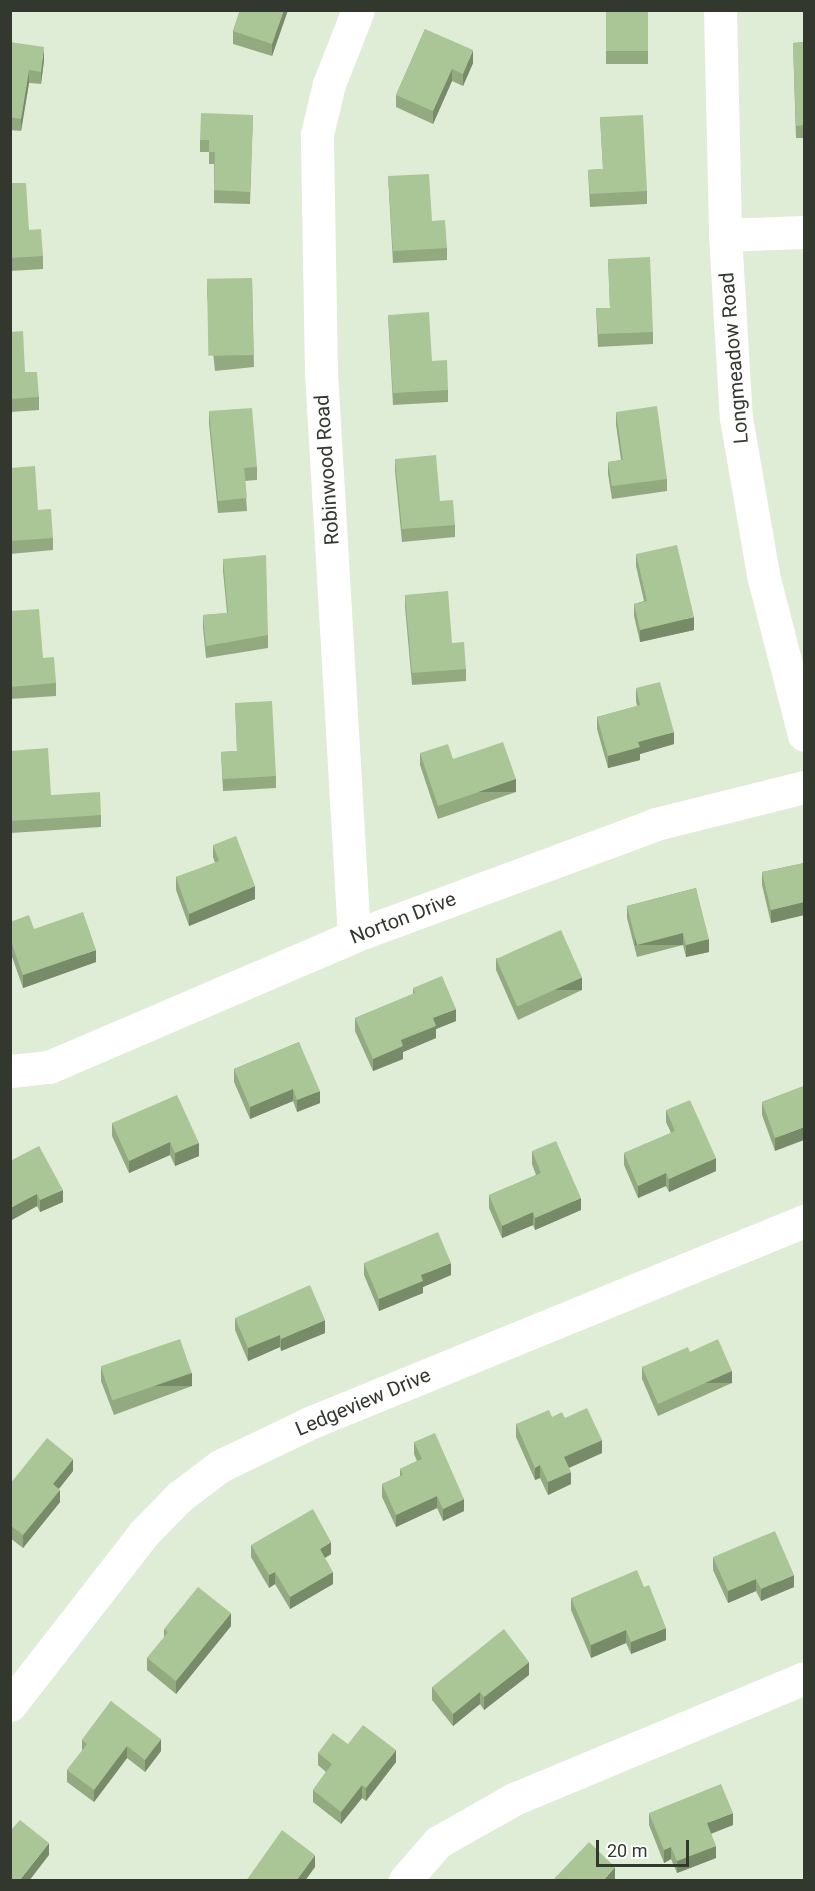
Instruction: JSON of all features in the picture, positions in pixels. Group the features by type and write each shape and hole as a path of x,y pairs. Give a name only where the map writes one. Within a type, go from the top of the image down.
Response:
{"street":[{"name":"Robinwood Road","path":"354,936 321,372 317,134 329,84 358,10"},
{"name":"Longmeadow Road","path":"720,10 725,235 736,418 763,576 804,735"},
{"path":"725,235 804,232"},
{"name":"Norton Drive","path":"10,1071 49,1067 354,936 656,824 804,787"},
{"name":"Ledgeview Drive","path":"10,1706 143,1534 179,1497 220,1466 312,1422 804,1221"},
{"path":"405,1881 438,1842 514,1799 804,1678"}],"building":[{"path":"240,10 284,10 272,44 233,31"},
{"path":"606,10 648,10 648,51 606,51"},
{"path":"425,29 473,50 463,74 452,69 433,111 396,95"},
{"path":"10,42 44,47 41,72 29,70 21,119 10,117"},
{"path":"804,42 804,125 796,126 793,43"},
{"path":"201,113 253,115 250,192 214,190 215,152 209,152 209,140 200,140"},
{"path":"643,115 647,191 590,194 588,170 603,169 600,117"},
{"path":"429,174 432,221 445,220 447,248 393,251 388,176"},
{"path":"10,183 26,183 29,230 41,229 43,256 10,258"},
{"path":"650,257 653,332 598,334 596,308 610,308 608,259"},
{"path":"252,278 253,355 208,356 207,279"},
{"path":"429,312 432,361 447,360 448,390 393,393 388,315"},
{"path":"23,331 25,372 37,372 39,397 10,399 10,332"},
{"path":"657,406 667,479 612,486 608,462 623,460 616,412"},
{"path":"252,408 257,467 244,468 247,498 218,501 209,411"},
{"path":"436,455 440,501 453,500 455,525 402,529 395,459"},
{"path":"35,466 38,510 51,509 53,538 10,541 10,468"},
{"path":"677,545 694,617 640,630 634,604 647,601 636,554"},
{"path":"266,555 268,635 206,646 203,615 228,613 223,559"},
{"path":"448,591 452,643 464,642 466,669 412,673 405,595"},
{"path":"39,609 43,658 54,657 56,683 10,687 10,611"},
{"path":"660,682 674,732 638,742 640,747 608,756 597,717 640,705 636,688"},
{"path":"272,701 276,776 223,779 221,752 237,751 235,703"},
{"path":"503,742 516,779 438,806 420,753 448,744 453,759"},
{"path":"48,748 51,795 100,792 101,815 11,821 10,751"},
{"path":"236,836 255,886 189,914 176,877 219,861 213,845"},
{"path":"804,863 804,902 771,910 762,872"},
{"path":"696,888 709,939 686,945 683,933 637,945 627,906"},
{"path":"83,912 96,950 23,975 10,939 10,922 29,915 34,929"},
{"path":"561,930 582,978 517,1006 496,959"},
{"path":"442,976 456,1009 433,1018 436,1026 401,1040 403,1046 373,1059 355,1018 415,993 413,988"},
{"path":"299,1042 320,1091 297,1100 293,1089 250,1107 234,1069"},
{"path":"804,1086 804,1127 775,1138 762,1102"},
{"path":"177,1095 199,1143 175,1153 170,1142 129,1161 112,1123"},
{"path":"690,1100 716,1158 669,1179 666,1173 638,1186 624,1153 675,1131 666,1110"},
{"path":"556,1141 581,1198 535,1218 533,1212 502,1226 489,1195 541,1173 532,1151"},
{"path":"39,1146 63,1190 40,1200 37,1194 10,1208 10,1161"},
{"path":"438,1232 451,1263 421,1275 423,1281 379,1299 364,1263"},
{"path":"310,1285 325,1320 281,1339 280,1335 248,1348 235,1318"},
{"path":"180,1339 192,1373 112,1400 101,1366"},
{"path":"718,1339 732,1371 658,1404 642,1367 688,1347 690,1352"},
{"path":"587,1408 602,1440 564,1457 571,1472 548,1482 540,1465 535,1468 516,1424 549,1410 552,1417 562,1412 565,1418"},
{"path":"435,1433 464,1499 443,1509 437,1496 396,1515 382,1484 403,1475 400,1469 422,1459 414,1442"},
{"path":"47,1438 73,1459 53,1484 60,1490 23,1535 10,1525 10,1484"},
{"path":"313,1509 331,1542 320,1549 333,1572 290,1597 275,1572 269,1575 251,1545"},
{"path":"775,1531 794,1575 761,1589 756,1579 728,1591 713,1557"},
{"path":"637,1570 644,1587 649,1585 666,1628 631,1642 626,1630 591,1645 571,1598"},
{"path":"198,1587 231,1613 176,1681 147,1658 168,1632 164,1629"},
{"path":"504,1629 529,1662 484,1697 480,1692 453,1714 432,1687"},
{"path":"111,1701 161,1739 145,1760 127,1746 94,1790 67,1770 87,1744 82,1740"},
{"path":"363,1725 396,1750 366,1788 362,1785 341,1812 313,1790 332,1764 318,1753 333,1733 348,1744"},
{"path":"721,1784 733,1813 707,1823 716,1846 677,1861 671,1847 664,1850 649,1813"},
{"path":"20,1820 49,1843 19,1881 10,1881 10,1831"},
{"path":"282,1830 315,1855 296,1881 246,1881"},
{"path":"589,1842 615,1867 603,1881 552,1881"}]}
